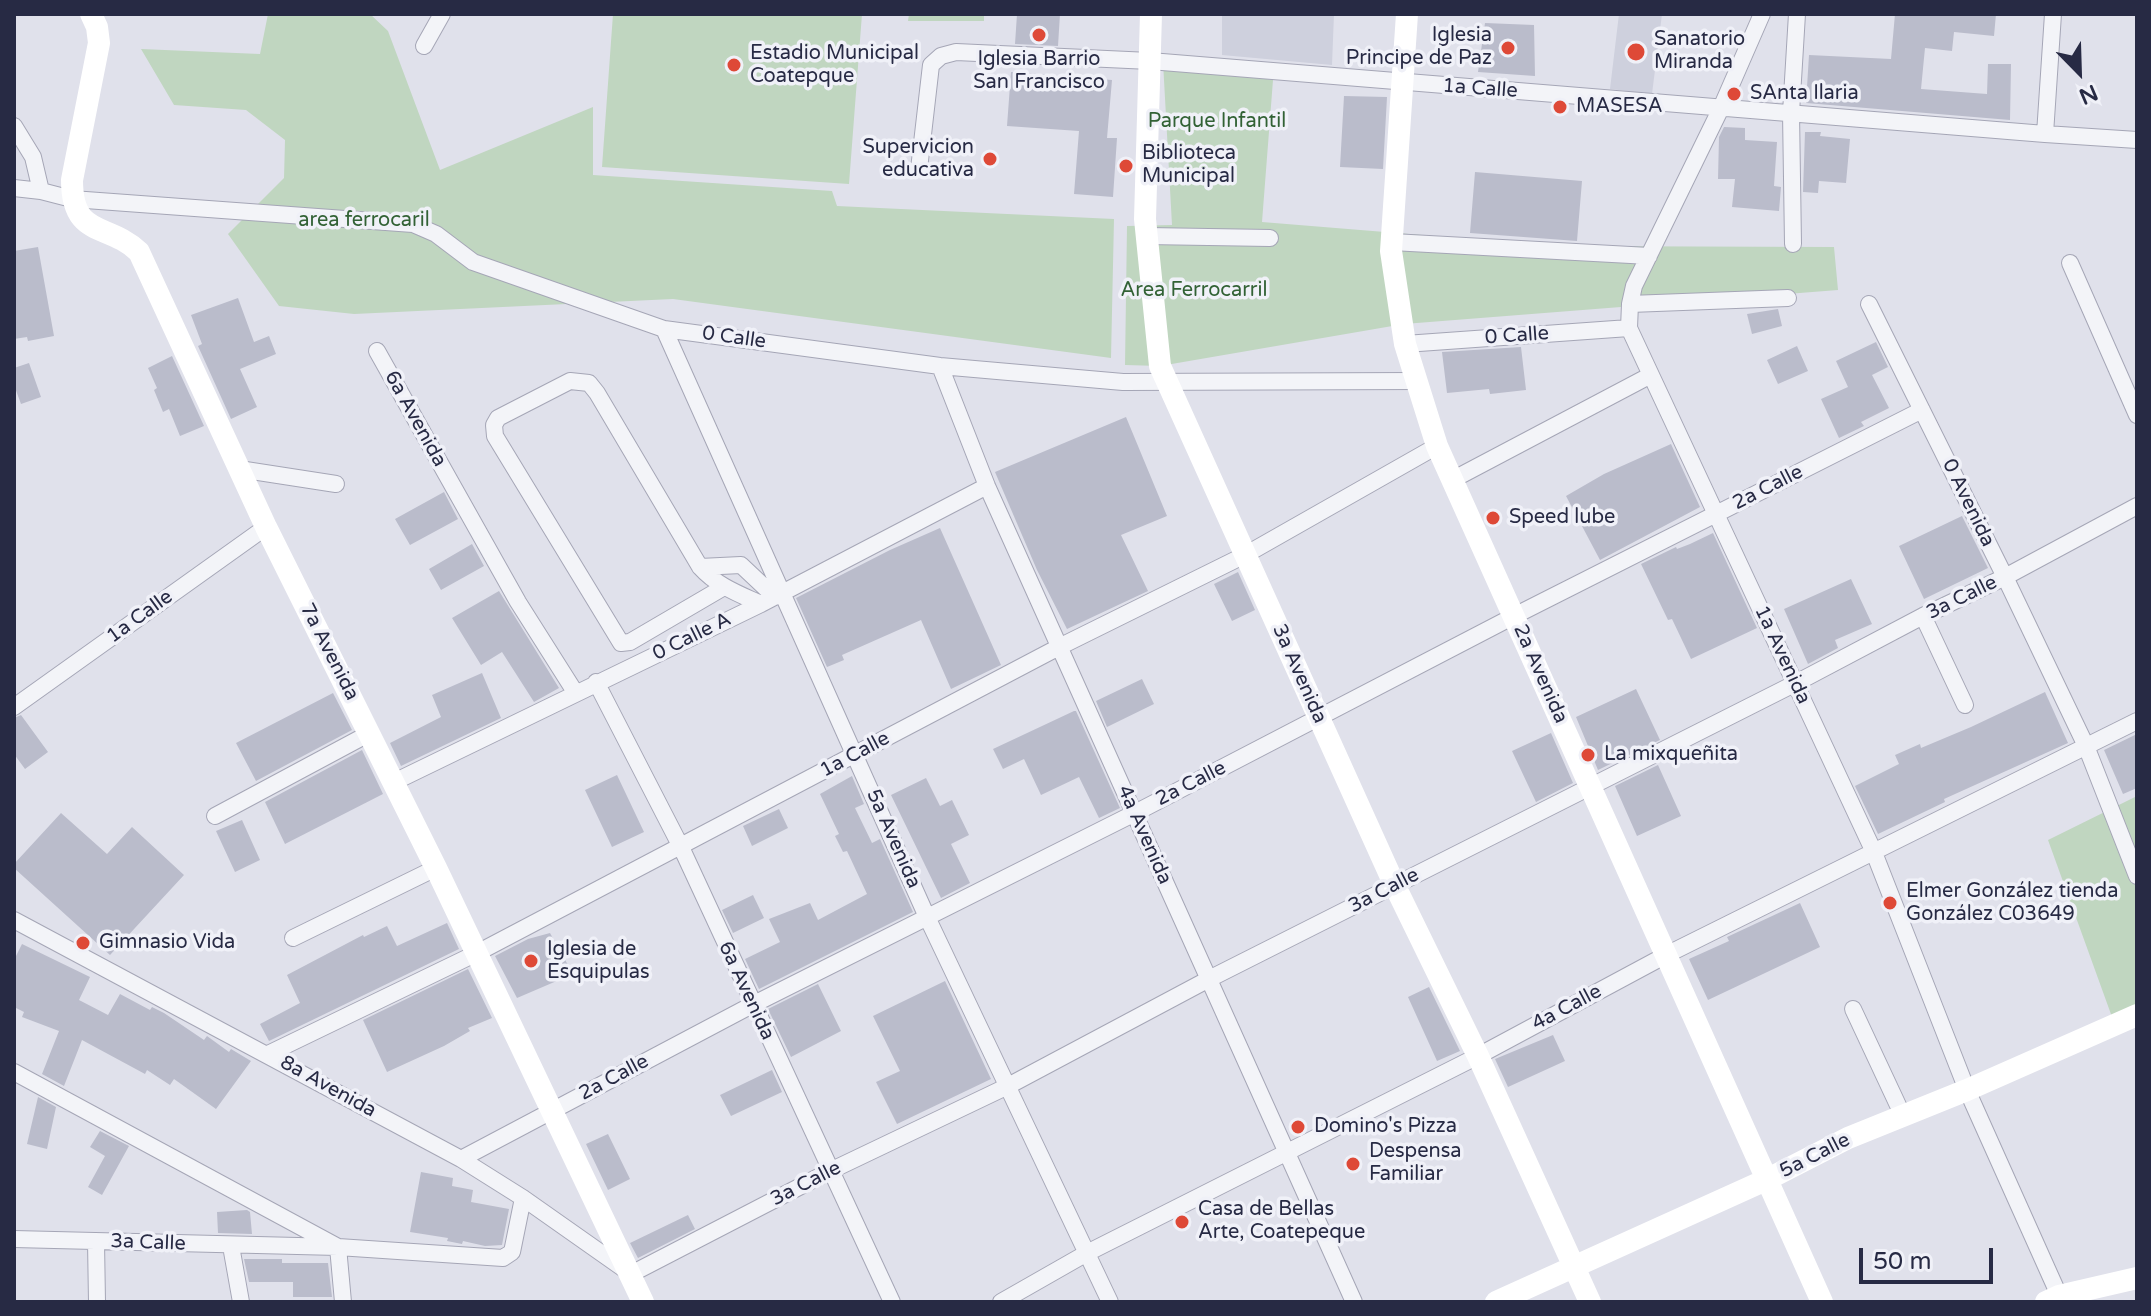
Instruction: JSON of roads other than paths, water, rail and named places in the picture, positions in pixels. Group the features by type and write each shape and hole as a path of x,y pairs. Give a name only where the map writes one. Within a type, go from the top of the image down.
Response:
{"main road":[{"path":"72,199 72,180 99,43 91,14"},
{"name":"3a Avenida","path":"1151,14 1145,219 1160,366 1395,886 1478,1056 1590,1302"},
{"name":"2a Avenida","path":"1407,14 1392,242 1405,344 1437,446 1822,1302"},
{"name":"7a Avenida","path":"72,199 87,225 130,243 139,252 266,527 436,868 643,1302"},
{"name":"5a Calle","path":"1496,1302 1768,1179 1848,1138 1967,1090 2137,1015"},
{"path":"2056,1300 2137,1278"}],"street":[{"path":"424,46 442,14"},
{"name":"1a Avenida","path":"1762,14 1721,108 1634,286 1629,328 1873,850 1967,1090 2056,1300"},
{"path":"1793,244 1791,113 1797,14"},
{"path":"2045,134 2053,14"},
{"name":"1a Calle","path":"919,169 931,65 941,56 956,52 1150,61 1404,84 2137,140"},
{"path":"14,126 33,157 41,191"},
{"name":"0 Calle","path":"14,188 72,199 413,224 436,234 473,262 664,329 940,366 1167,384 1418,381"},
{"path":"1147,236 1270,238"},
{"path":"1392,242 1649,256"},
{"path":"2070,263 2137,415"},
{"path":"1630,304 1788,298"},
{"name":"0 Avenida","path":"1869,304 2086,746 2137,876"},
{"name":"0 Calle","path":"1405,344 1629,328"},
{"name":"5a Avenida","path":"664,329 773,598 856,754 927,917 1110,1302"},
{"name":"6a Avenida","path":"377,351 518,602 575,692"},
{"name":"4a Avenida","path":"940,366 987,486 1354,1302"},
{"path":"1452,480 1651,375"},
{"path":"724,587 630,642 621,643 495,436 494,425 498,418 570,381 589,383 710,579 724,587 773,598"},
{"name":"2a Calle","path":"461,1159 752,1005 1135,813 1514,616 1922,410"},
{"name":"1a Calle","path":"268,1054 477,953 1059,647 1245,555 1437,446"},
{"path":"239,469 336,484"},
{"name":"0 Calle A","path":"394,782 773,598 987,486"},
{"name":"3a Calle","path":"631,1274 830,1171 1008,1086 1209,979 2005,577 2137,506"},
{"name":"1a Calle","path":"15,704 266,527"},
{"path":"700,567 741,565 773,598"},
{"path":"1923,616 1965,705"},
{"name":"6a Avenida","path":"596,682 681,847 892,1302"},
{"name":"4a Calle","path":"1001,1302 1087,1253 1478,1056 1668,954 2137,721"},
{"path":"215,816 370,733"},
{"path":"293,938 436,868"},
{"name":"8a Avenida","path":"14,920 461,1159 523,1198 631,1274"},
{"path":"1853,1009 1903,1116"},
{"path":"14,1072 338,1247 343,1302"},
{"name":"3a Calle","path":"14,1239 338,1247 508,1257 512,1252 523,1198"},
{"path":"96,1242 97,1302"},
{"path":"231,1246 241,1302"}],"place":[{"name":"Iglesia Barrio San Francisco","path":"1039,35"},
{"name":"Iglesia Principe de Paz","path":"1508,48"},
{"name":"Sanatorio Miranda","path":"1636,52"},
{"name":"Estadio Municipal Coatepque","path":"734,65"},
{"name":"SAnta Ilaria","path":"1734,94"},
{"name":"MASESA","path":"1560,107"},
{"name":"Supervicion educativa","path":"990,159"},
{"name":"Biblioteca Municipal","path":"1126,166"},
{"name":"Speed lube","path":"1493,518"},
{"name":"La mixqueñita","path":"1588,755"},
{"name":"Elmer González tienda González C03649","path":"1890,903"},
{"name":"Gimnasio Vida","path":"83,943"},
{"name":"Iglesia de Esquipulas","path":"531,961"},
{"name":"Domino's Pizza","path":"1298,1127"},
{"name":"Despensa Familiar","path":"1353,1164"},
{"name":"Casa de Bellas Arte, Coatepeque","path":"1182,1222"}],"park label":[{"name":"Parque Infantil","path":"1217,122"},
{"name":"area ferrocaril","path":"364,221"},
{"name":"Area Ferrocarril","path":"1194,291"}]}
